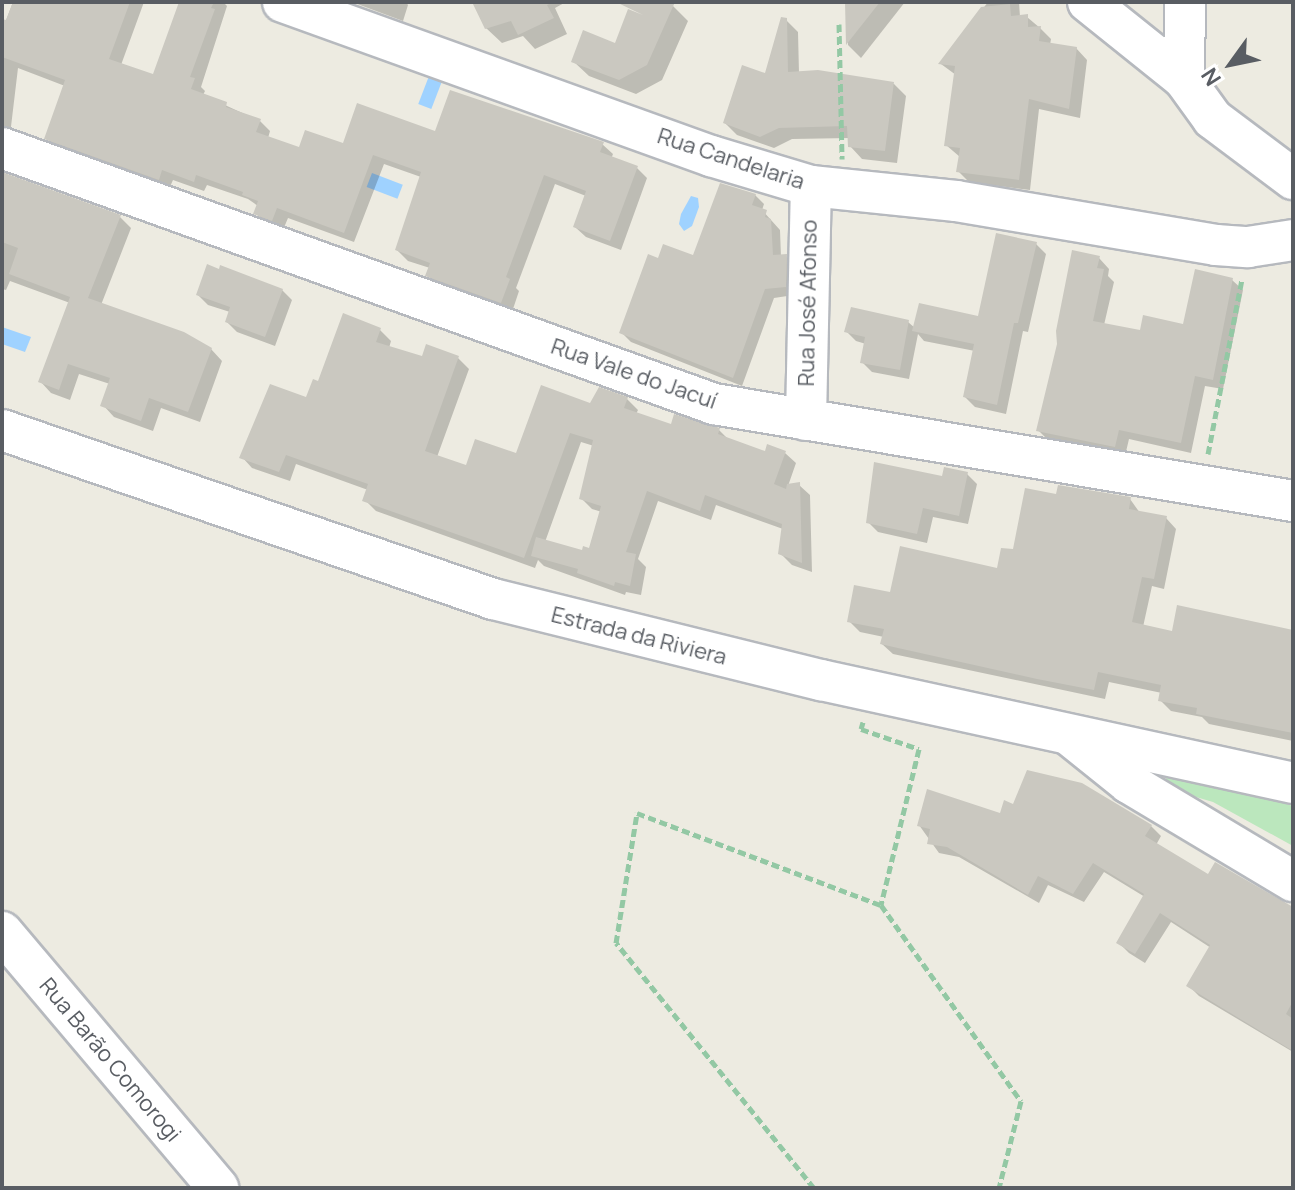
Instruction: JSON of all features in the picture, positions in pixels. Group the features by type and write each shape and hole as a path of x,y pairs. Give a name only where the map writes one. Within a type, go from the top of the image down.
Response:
{"street":[{"name":"Rua Candelaria","path":"283,2 711,156 827,186 1248,247 1293,240"},
{"path":"1088,2 1184,79 1213,119 1293,179"},
{"path":"1184,79 1185,2"},
{"name":"Rua Vale do Jacuí","path":"2,148 714,404 1293,501"},
{"name":"Rua José Afonso","path":"806,420 827,186"},
{"name":"Estrada da Riviera","path":"2,430 493,599 821,680 1063,730 1293,783"},
{"path":"1063,730 1129,783 1293,881"},
{"name":"Rua Barão Comorogi","path":"2,932 218,1188"}],"path":[{"path":"827,186 839,24"},
{"path":"1202,486 1248,247"},
{"path":"861,729 919,749 881,905"},
{"path":"814,1188 616,943 637,813 881,905 1021,1101 999,1188"}],"green space":[{"path":"1179,769 1293,806 1293,846 1213,802 1172,790 1165,777"}],"water":[{"path":"429,76 442,81 431,109 418,104"},
{"path":"372,173 403,185 397,199 367,187"},
{"path":"691,196 698,198 699,207 692,226 684,231 679,224 681,214"},
{"path":"2,327 31,337 25,352 2,344"}],"building":[{"path":"13,2 130,2 109,59 153,74 179,2 214,2 211,8 215,9 190,77 195,78 191,89 227,102 226,107 261,119 256,132 299,147 305,130 343,143 357,103 435,131 450,90 604,142 600,152 638,166 610,241 573,227 586,191 544,175 506,277 510,279 501,303 425,276 430,263 395,250 421,172 373,155 344,233 277,208 272,221 253,214 258,201 242,195 243,192 196,175 194,182 162,170 159,180 44,139 65,80 2,57 2,19 6,20"},
{"path":"472,2 553,2 547,5 554,18 518,35 511,21 485,29"},
{"path":"616,2 675,2 647,65 619,80 571,62 583,30 615,43 628,9 643,15"},
{"path":"845,2 880,2 846,45"},
{"path":"1010,4 1011,16 1028,14 1028,27 1041,26 1039,41 1077,47 1069,109 1029,99 1019,180 956,172 960,148 944,146 955,66 938,64 981,7"},
{"path":"781,17 787,18 788,72 818,70 894,82 885,151 848,147 847,126 779,128 760,137 723,123 742,65 765,73"},
{"path":"2,172 121,215 88,298 184,332 212,348 188,412 149,398 141,421 100,406 110,378 68,364 59,390 38,382 70,297 9,274 18,248 2,242"},
{"path":"720,183 756,194 752,205 767,210 765,217 771,219 773,255 787,254 786,287 765,289 733,378 619,333 648,254 658,258 663,244 693,255"},
{"path":"996,233 1037,242 1018,323 1014,323 997,405 963,397 974,344 912,331 919,303 978,316"},
{"path":"1072,250 1100,256 1097,268 1104,269 1093,321 1140,330 1143,315 1183,324 1195,269 1233,278 1213,380 1195,376 1181,443 1119,430 1115,447 1036,431 1057,344 1056,331"},
{"path":"207,264 219,269 220,265 283,289 265,337 225,322 230,307 196,295"},
{"path":"851,307 909,320 900,370 860,363 865,337 844,332"},
{"path":"343,313 381,328 376,342 422,356 426,344 459,356 425,451 466,465 475,439 516,453 541,385 590,403 599,387 628,397 624,408 671,424 674,414 720,428 718,434 765,451 767,444 786,451 774,484 786,489 787,484 800,482 802,563 778,554 782,524 705,495 700,511 647,491 626,552 636,554 630,586 615,582 614,586 577,573 578,569 531,556 536,537 582,550 583,546 589,548 601,506 579,499 593,440 570,433 524,558 362,501 368,484 286,455 279,472 239,458 270,384 306,397 313,379 318,381"},
{"path":"874,462 942,476 944,467 968,472 959,516 923,508 917,534 866,523"},
{"path":"1058,485 1131,497 1129,509 1167,516 1154,579 1142,577 1132,622 1172,631 1177,605 1293,630 1293,733 1196,714 1197,708 1158,701 1161,685 1098,672 1094,690 1037,679 880,644 884,629 847,622 854,585 890,592 900,546 997,568 1001,548 1013,549 1025,488 1056,494"},
{"path":"1027,770 1082,783 1152,825 1145,836 1208,874 1215,862 1293,907 1293,1001 1286,1014 1293,1019 1293,1051 1186,986 1210,945 1160,913 1135,954 1116,943 1144,894 1093,863 1073,894 1038,876 1028,895 947,847 927,844 930,829 917,826 927,789 1000,813 1004,800 1013,804"}]}
